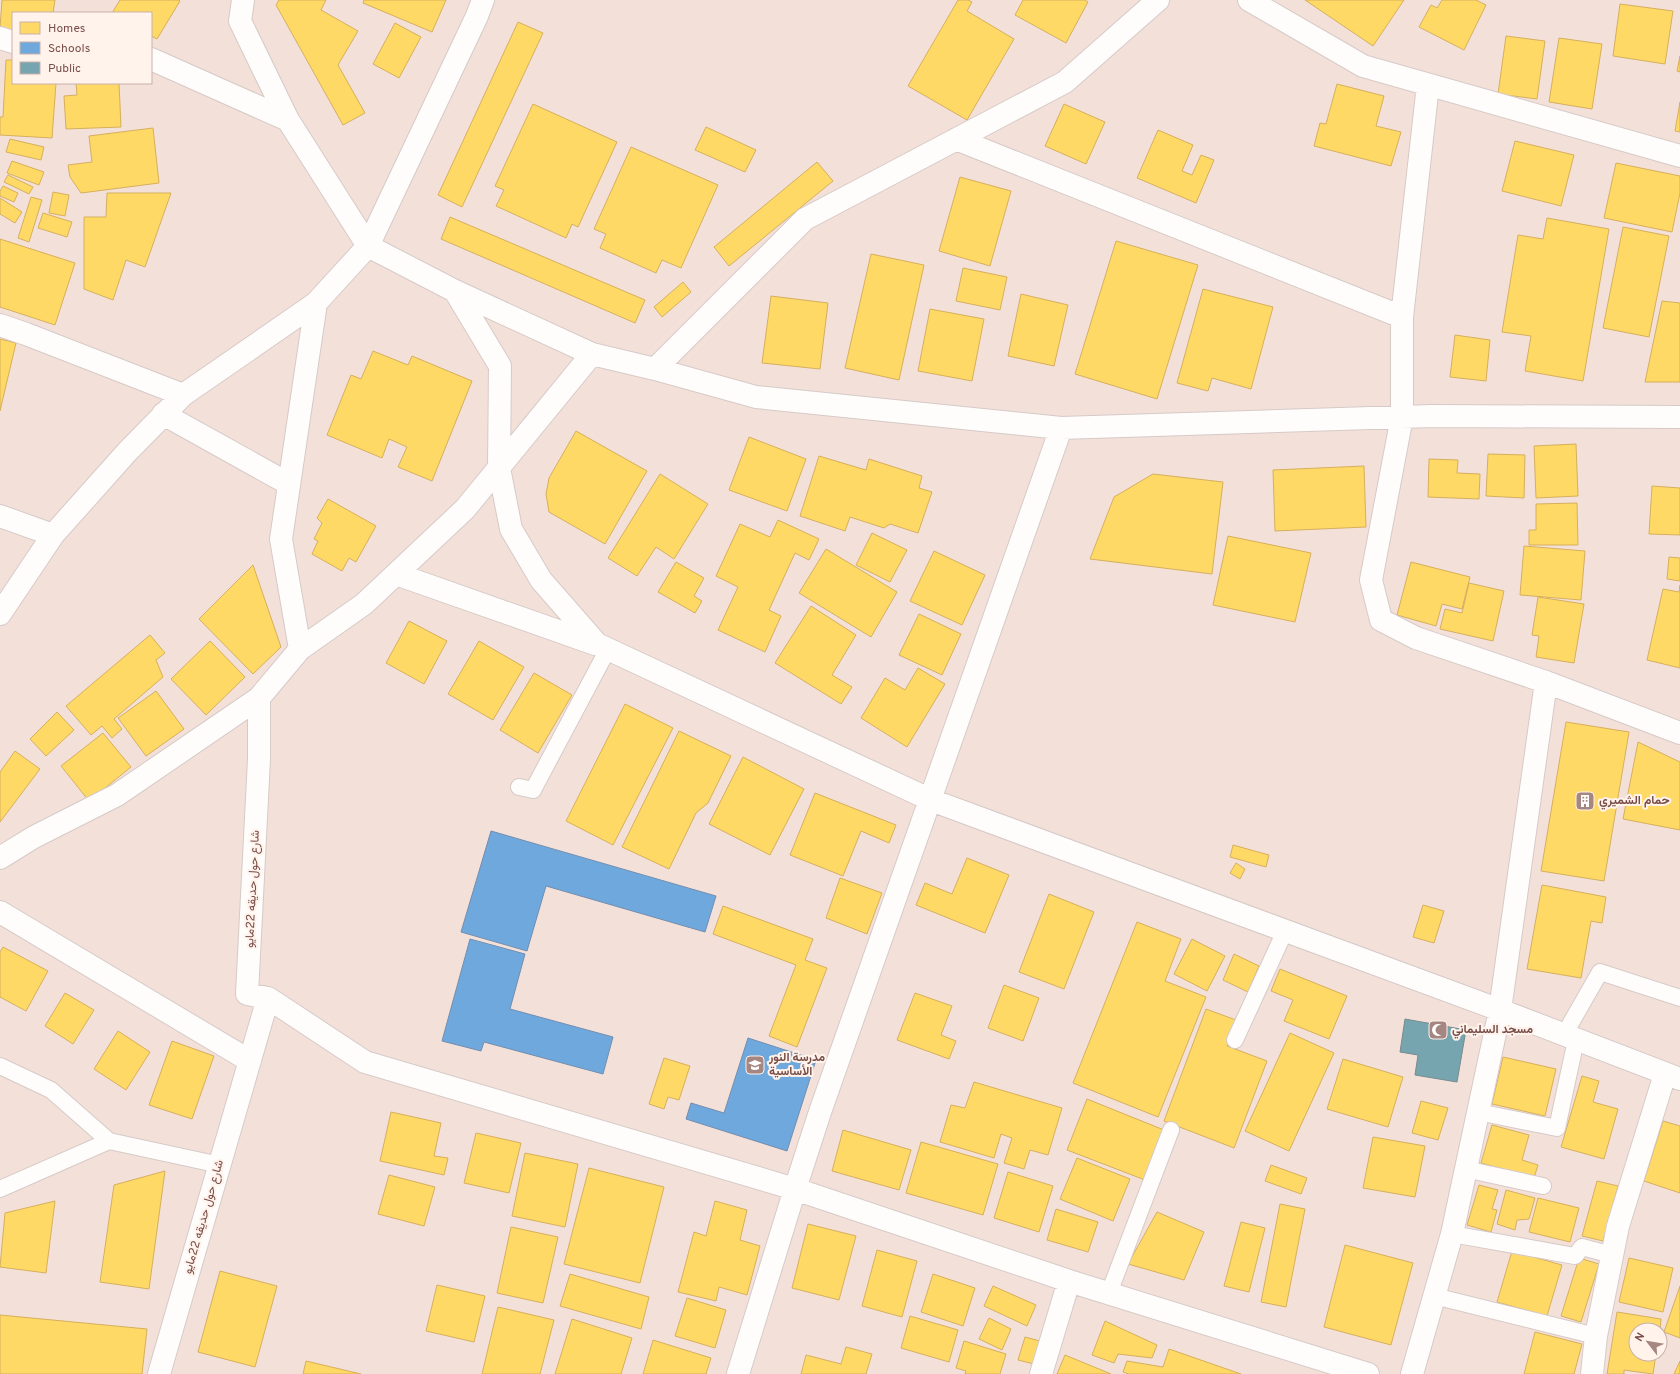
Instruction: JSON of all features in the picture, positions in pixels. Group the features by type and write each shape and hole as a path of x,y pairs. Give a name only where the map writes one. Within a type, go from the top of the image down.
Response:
{"street":[{"path":"243,0 240,21 288,120 368,246 455,291 592,354 655,369 756,397 1061,428 1402,417 1680,417"},
{"path":"0,614 53,535 163,414 183,395 316,303 368,246 477,16 483,0"},
{"path":"655,369 805,219 1065,82 1158,0"},
{"path":"1249,0 1363,66 1680,156"},
{"path":"0,38 12,42"},
{"path":"152,59 288,120"},
{"path":"1428,84 1402,317 1402,417 1371,580 1381,620 1416,638 1546,682 1680,733"},
{"path":"956,139 1402,317"},
{"path":"455,291 500,366 499,468 511,529 541,580 602,647"},
{"path":"300,649 281,539 316,303"},
{"path":"0,325 183,395"},
{"path":"0,858 34,837 117,795 259,698 300,649 364,604 465,509 592,354"},
{"path":"163,414 289,484"},
{"path":"738,1374 795,1189 826,1097 1061,428"},
{"path":"0,516 53,535"},
{"path":"396,574 602,647 931,800 1500,1010 1673,1076 1618,1226 1596,1336 1592,1374"},
{"path":"1412,1374 1452,1234 1500,1010 1546,682"},
{"name":"شارع حول حديقه 22مايو","path":"159,1374 268,998 247,994 259,759 259,698"},
{"path":"0,912 250,1061"},
{"path":"268,998 365,1062 795,1189 1069,1281 1368,1374"},
{"path":"1041,1374 1069,1281"}],"lane":[{"path":"519,787 533,790 602,647"},
{"path":"1235,1040 1285,931"},
{"path":"1478,1112 1557,1128 1570,1037 1600,972 1680,998"},
{"path":"0,1066 51,1090 109,1141 220,1165"},
{"path":"1109,1293 1170,1130"},
{"path":"0,1189 109,1141"},
{"path":"1465,1169 1543,1186"},
{"path":"1452,1234 1575,1256 1582,1247 1612,1255"},
{"path":"1434,1296 1596,1336"}],"shaded area":[{"path":"0,0 1680,0 1680,1374 0,1374"}],"building: Homes":[{"path":"2,0 55,0 53,12 12,12 12,30 0,28"},
{"path":"120,0 180,1 157,39 152,36 152,12 113,12"},
{"path":"279,0 326,0 321,10 358,31 338,65 365,113 343,125 276,5"},
{"path":"364,0 446,0 432,32 363,3"},
{"path":"958,0 968,0 972,2 967,11 1014,39 967,120 908,86"},
{"path":"1023,0 1085,0 1088,2 1066,43 1015,15"},
{"path":"1305,0 1404,0 1373,46"},
{"path":"1442,0 1476,0 1486,5 1464,50 1419,27 1431,5 1437,8"},
{"path":"1620,4 1673,11 1665,64 1613,56"},
{"path":"518,22 543,33 462,207 438,195"},
{"path":"395,23 421,37 399,78 373,64"},
{"path":"1506,36 1545,41 1537,99 1498,94"},
{"path":"1559,38 1602,44 1592,109 1549,102"},
{"path":"1680,56 1680,72 1677,71"},
{"path":"6,60 12,60 12,84 56,84 52,138 0,135 0,117 3,117"},
{"path":"76,84 119,84 121,127 66,129 64,96 77,95"},
{"path":"1337,84 1384,96 1376,126 1401,132 1391,166 1314,146 1320,123 1326,124"},
{"path":"1680,102 1680,132 1675,131"},
{"path":"533,104 617,142 578,227 572,224 566,238 496,206 504,190 495,186"},
{"path":"1064,104 1105,122 1086,164 1045,146"},
{"path":"706,127 756,150 745,172 695,150"},
{"path":"153,128 159,183 81,193 70,177 68,165 92,162 89,136"},
{"path":"1158,130 1193,145 1182,171 1192,175 1201,155 1214,160 1196,203 1137,178"},
{"path":"10,139 44,147 41,160 6,152"},
{"path":"1515,141 1574,155 1561,206 1502,191"},
{"path":"631,147 718,185 681,268 662,260 656,273 600,248 606,234 594,229"},
{"path":"12,161 44,172 39,185 7,173"},
{"path":"817,162 833,181 729,266 714,247"},
{"path":"1616,163 1680,176 1680,193 1672,232 1604,218"},
{"path":"8,175 33,187 29,194 4,182"},
{"path":"960,177 1011,191 990,266 939,251"},
{"path":"3,186 18,193 14,202 0,196 0,191"},
{"path":"53,192 69,195 65,216 49,213"},
{"path":"107,193 171,193 145,267 126,260 113,300 84,289 84,217 106,217"},
{"path":"31,197 42,200 29,242 18,238"},
{"path":"0,198 22,212 15,223 0,214"},
{"path":"43,213 72,222 67,237 38,228"},
{"path":"450,217 645,300 635,323 441,239"},
{"path":"1547,218 1609,229 1583,381 1525,371 1531,336 1502,332 1518,235 1543,239"},
{"path":"1623,227 1669,236 1649,337 1603,328"},
{"path":"0,239 75,263 55,325 0,307"},
{"path":"1116,241 1198,265 1157,399 1075,374"},
{"path":"871,254 924,265 899,380 845,368"},
{"path":"963,268 1007,277 1000,310 956,301"},
{"path":"683,282 691,292 662,317 654,307"},
{"path":"1203,289 1273,307 1251,389 1212,378 1208,391 1177,383"},
{"path":"1021,294 1068,305 1054,366 1008,356"},
{"path":"771,296 828,303 820,369 762,363"},
{"path":"1662,301 1680,303 1680,382 1645,382"},
{"path":"930,309 984,319 972,381 918,371"},
{"path":"1455,335 1490,340 1486,381 1450,377"},
{"path":"0,339 16,343 0,411"},
{"path":"373,351 408,365 412,356 472,381 432,481 398,467 407,447 389,439 382,458 327,435 351,375 361,379"},
{"path":"576,431 647,471 605,544 549,512 546,494 549,478"},
{"path":"749,437 806,459 787,511 729,490"},
{"path":"1576,444 1578,496 1536,498 1534,446"},
{"path":"1488,454 1525,455 1524,498 1486,496"},
{"path":"819,456 866,470 869,459 922,476 919,488 932,492 918,533 890,524 884,528 850,517 845,531 800,516"},
{"path":"1429,459 1458,460 1457,473 1480,474 1479,499 1428,497"},
{"path":"1364,466 1366,527 1275,531 1273,470"},
{"path":"660,474 708,504 674,559 656,547 637,576 608,558"},
{"path":"1153,474 1223,482 1212,574 1090,559 1114,497"},
{"path":"1652,486 1680,488 1680,535 1649,534"},
{"path":"328,499 376,526 356,562 349,558 342,571 312,554 318,541 314,539 322,523 317,518"},
{"path":"1577,503 1578,545 1529,545 1529,530 1536,530 1536,504"},
{"path":"778,520 819,539 809,560 795,553 769,610 781,616 765,652 718,630 738,587 716,576 740,524 770,537"},
{"path":"872,533 907,550 890,582 856,565"},
{"path":"1228,536 1311,553 1295,622 1213,605"},
{"path":"1524,546 1585,551 1581,600 1520,595"},
{"path":"826,549 897,592 871,637 799,593"},
{"path":"934,551 985,575 962,625 910,601"},
{"path":"1669,557 1680,558 1680,581 1667,579"},
{"path":"676,562 704,578 694,596 702,601 695,613 658,592"},
{"path":"1411,562 1470,577 1462,609 1442,604 1436,626 1397,615"},
{"path":"253,565 281,647 253,674 199,619"},
{"path":"1469,583 1504,591 1493,641 1440,629 1445,609 1462,613"},
{"path":"1680,585 1680,668 1647,660 1663,589 1679,592"},
{"path":"1538,597 1584,604 1574,663 1536,657 1539,636 1532,635"},
{"path":"811,606 856,635 832,675 852,687 841,704 775,663"},
{"path":"919,614 961,634 942,675 899,655"},
{"path":"409,621 447,641 424,684 386,663"},
{"path":"150,635 165,653 156,660 163,677 114,719 122,729 112,738 102,726 91,735 66,706"},
{"path":"210,641 245,677 206,715 171,679"},
{"path":"479,641 524,667 493,720 448,694"},
{"path":"918,668 945,684 907,747 861,718 885,678 905,690"},
{"path":"534,673 572,695 538,753 500,730"},
{"path":"156,691 184,729 146,756 118,718"},
{"path":"625,704 673,728 613,845 566,821"},
{"path":"57,712 74,730 46,756 30,739"},
{"name":"حمام الشميري","path":"1566,722 1629,732 1604,881 1541,871"},
{"path":"679,731 731,756 708,803 696,813 669,869 622,847"},
{"path":"103,733 131,767 89,801 61,766"},
{"path":"1638,742 1680,762 1680,830 1623,819"},
{"path":"15,751 40,769 0,822 0,772"},
{"path":"743,757 804,789 770,855 709,824"},
{"path":"815,793 896,825 889,843 861,831 843,876 790,855"},
{"path":"1233,845 1269,855 1266,867 1230,857"},
{"path":"967,858 1009,875 985,933 916,905 925,883 952,894"},
{"path":"1236,863 1245,869 1240,879 1230,873"},
{"path":"840,878 882,893 867,934 826,918"},
{"path":"1542,885 1606,897 1602,923 1591,921 1581,978 1527,969"},
{"path":"1049,894 1094,912 1064,989 1019,972"},
{"path":"1423,905 1444,911 1434,943 1413,937"},
{"path":"723,906 813,939 805,960 827,968 797,1047 769,1036 796,965 713,934"},
{"path":"1137,922 1181,939 1165,981 1206,997 1158,1117 1073,1083"},
{"path":"1192,939 1225,956 1207,991 1174,974"},
{"path":"3,947 48,971 26,1011 0,997 0,952"},
{"path":"1234,954 1259,966 1248,992 1223,980"},
{"path":"1280,969 1347,996 1329,1039 1284,1021 1293,1000 1271,991"},
{"path":"1004,985 1039,998 1023,1041 988,1028"},
{"path":"65,993 94,1010 73,1044 45,1026"},
{"path":"915,993 952,1006 941,1035 956,1041 949,1059 897,1040"},
{"path":"1206,1009 1236,1020 1227,1046 1267,1061 1234,1148 1164,1121"},
{"path":"118,1031 150,1052 126,1090 94,1069"},
{"path":"1290,1033 1334,1053 1289,1151 1245,1131"},
{"path":"172,1041 214,1056 192,1119 149,1105"},
{"path":"1503,1057 1556,1069 1545,1116 1492,1104"},
{"path":"664,1058 690,1066 679,1100 668,1097 664,1109 649,1104"},
{"path":"1343,1059 1403,1077 1388,1127 1327,1109"},
{"path":"1582,1076 1599,1081 1593,1102 1618,1109 1604,1159 1561,1147"},
{"path":"974,1082 1062,1108 1048,1155 1030,1150 1024,1169 1004,1163 1012,1138 1001,1134 994,1158 940,1142 951,1105 965,1108"},
{"path":"1087,1099 1164,1130 1145,1180 1067,1150"},
{"path":"1421,1101 1448,1108 1438,1140 1412,1133"},
{"path":"391,1112 441,1123 434,1156 448,1158 444,1175 380,1161"},
{"path":"1663,1121 1680,1126 1680,1193 1644,1181"},
{"path":"1492,1125 1529,1135 1522,1160 1538,1165 1534,1178 1481,1163"},
{"path":"843,1130 911,1150 899,1190 832,1171"},
{"path":"476,1133 521,1143 509,1193 464,1183"},
{"path":"1373,1137 1425,1146 1415,1197 1363,1188"},
{"path":"921,1142 998,1164 983,1215 906,1193"},
{"path":"525,1153 578,1164 565,1227 512,1216"},
{"path":"1077,1158 1130,1179 1113,1221 1060,1199"},
{"path":"1271,1165 1307,1178 1301,1194 1265,1181"},
{"path":"589,1168 664,1187 640,1283 564,1264"},
{"path":"165,1171 149,1289 100,1282 114,1185"},
{"path":"1008,1172 1053,1186 1039,1232 994,1218"},
{"path":"389,1175 435,1187 424,1226 378,1214"},
{"path":"1597,1181 1618,1186 1603,1241 1582,1236"},
{"path":"1479,1185 1498,1190 1492,1209 1497,1210 1491,1232 1467,1225"},
{"path":"1506,1190 1535,1198 1529,1219 1517,1220 1515,1230 1497,1224"},
{"path":"1538,1198 1579,1208 1570,1242 1529,1232"},
{"path":"55,1201 46,1273 0,1267 5,1213"},
{"path":"715,1201 747,1210 740,1240 760,1246 747,1295 719,1287 716,1301 678,1292 694,1232 706,1236"},
{"path":"1280,1204 1305,1209 1286,1307 1261,1302"},
{"path":"1056,1209 1098,1222 1088,1252 1047,1240"},
{"path":"1157,1212 1204,1232 1184,1280 1128,1264"},
{"path":"1241,1222 1265,1228 1249,1292 1224,1286"},
{"path":"808,1224 856,1236 839,1300 792,1288"},
{"path":"511,1227 558,1237 543,1303 497,1293"},
{"path":"1345,1245 1413,1263 1391,1345 1324,1327"},
{"path":"877,1250 917,1261 902,1317 862,1306"},
{"path":"1512,1251 1562,1265 1547,1316 1497,1302"},
{"path":"1579,1258 1599,1264 1581,1322 1561,1316"},
{"path":"1629,1258 1673,1268 1663,1312 1619,1302"},
{"path":"220,1271 277,1286 255,1367 198,1352"},
{"path":"570,1274 649,1297 641,1329 560,1306"},
{"path":"933,1274 975,1288 963,1326 921,1312"},
{"path":"437,1285 485,1296 474,1342 426,1331"},
{"path":"993,1286 1036,1305 1027,1326 984,1306"},
{"path":"1680,1286 1680,1338 1668,1334 1667,1322"},
{"path":"687,1298 726,1310 715,1348 675,1336"},
{"path":"498,1307 554,1320 540,1374 482,1374"},
{"path":"1617,1312 1661,1319 1661,1322 1628,1322 1628,1362 1655,1362 1653,1374 1624,1370 1624,1374 1607,1374"},
{"path":"0,1315 147,1329 142,1374 0,1374"},
{"path":"910,1316 958,1330 949,1362 901,1348"},
{"path":"989,1318 1011,1329 1002,1350 979,1339"},
{"path":"572,1319 632,1338 621,1374 555,1374"},
{"path":"1105,1321 1157,1345 1152,1358 1118,1354 1114,1363 1092,1355"},
{"path":"1535,1332 1582,1344 1574,1374 1524,1374"},
{"path":"1025,1337 1040,1341 1034,1364 1018,1360"},
{"path":"653,1340 711,1358 706,1374 643,1374"},
{"path":"964,1341 1006,1354 1000,1374 965,1374 966,1371 956,1368"},
{"path":"846,1347 872,1354 866,1374 801,1374 806,1355 841,1364"},
{"path":"1169,1349 1241,1374 1129,1374 1123,1372 1127,1361 1163,1367"},
{"path":"1065,1355 1111,1374 1057,1374"},
{"path":"306,1361 361,1374 303,1374"},
{"path":"1680,1361 1680,1374 1674,1374"}],"building: Schools":[{"path":"491,831 716,896 705,932 546,886 527,951 461,932"},
{"path":"470,939 525,954 510,1009 613,1037 603,1074 484,1042 481,1051 442,1041"},
{"path":"748,1038 816,1060 787,1151 686,1119 691,1103 724,1113"}],"building: Public":[{"path":"1405,1019 1466,1030 1457,1082 1415,1075 1418,1055 1400,1052"}],"place":[{"name":"حمام الشميري","path":"1585,801"},
{"name":"مسجد السليماني","path":"1438,1030"},
{"name":"مدرسة النور الأساسية","path":"755,1065"}]}
